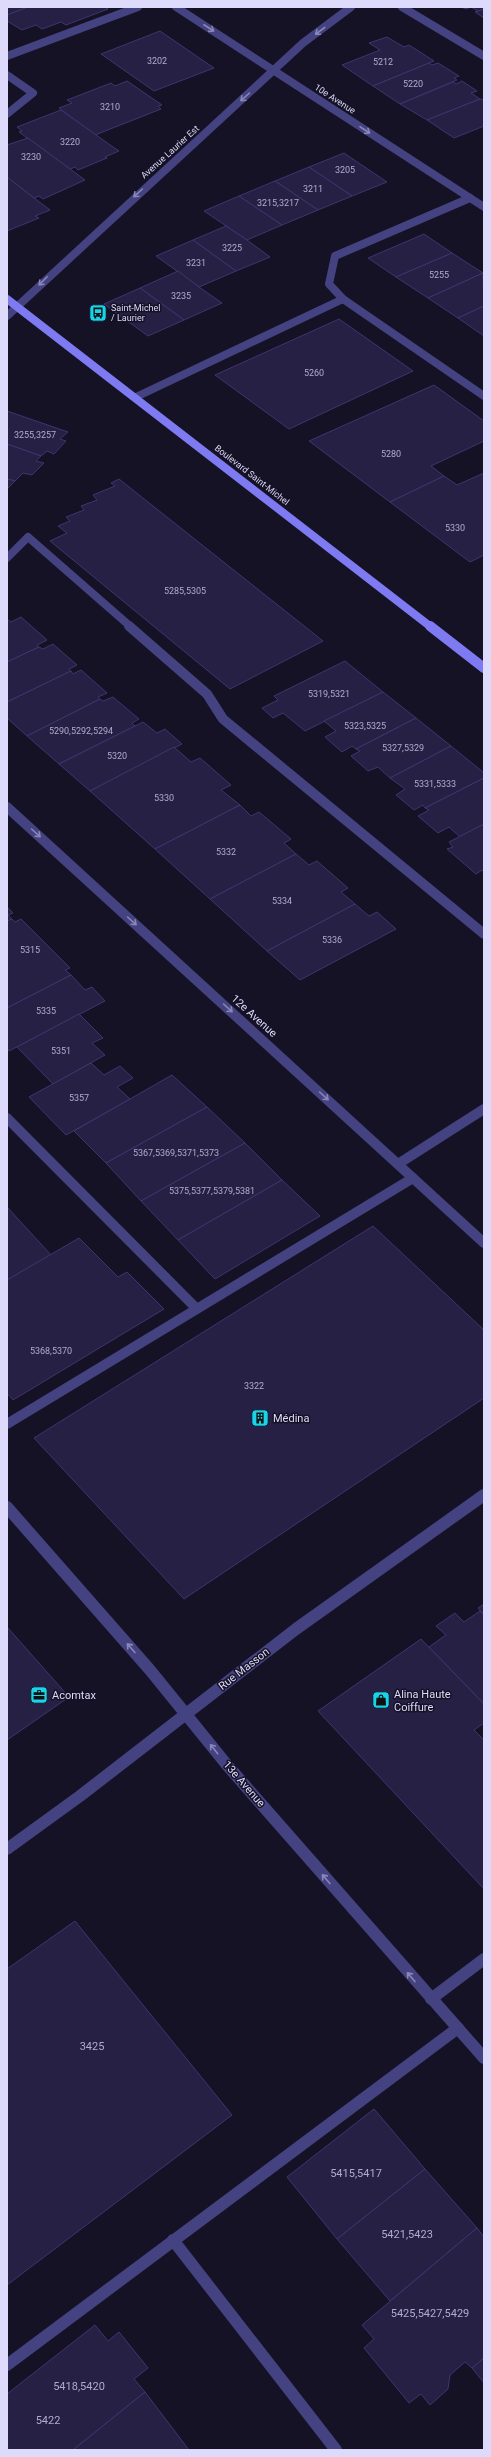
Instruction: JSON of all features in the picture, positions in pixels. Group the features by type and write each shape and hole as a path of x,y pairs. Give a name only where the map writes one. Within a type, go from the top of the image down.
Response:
{"main road":[{"name":"Boulevard Saint-Michel","path":"7,298 484,668"}],"street":[{"path":"7,56 138,7"},
{"name":"10e Avenue","path":"176,7 484,207"},
{"name":"Avenue Laurier Est","path":"7,316 62,263 304,43 351,7"},
{"path":"402,7 484,56"},
{"path":"7,75 32,93 7,114"},
{"path":"470,198 335,256 330,284 343,299 484,396"},
{"path":"136,397 343,299"},
{"path":"7,558 28,537 207,694 224,719 484,934"},
{"name":"12e Avenue","path":"7,807 484,1243"},
{"path":"398,1164 484,1109"},
{"path":"7,1118 196,1308"},
{"path":"7,1424 196,1308 413,1178"},
{"name":"Rue Masson","path":"7,1849 296,1629 484,1495"},
{"name":"13e Avenue","path":"7,1507 150,1670 227,1765 431,2000 484,2058"},
{"path":"431,2000 484,1959"},
{"path":"7,2365 458,2028"},
{"path":"173,2240 336,2450"}],"building":[{"path":"7,7 28,7 7,15"},
{"path":"28,7 105,7 108,9 66,25 61,22 42,29 36,25 22,30 7,21 7,15"},
{"path":"471,7 484,7 484,9 478,11"},
{"path":"484,9 484,18 475,12"},
{"path":"160,31 214,68 154,91 101,54"},
{"path":"387,37 404,47 409,45 434,61 373,86 342,65 380,50 369,43"},
{"path":"429,63 432,65 438,63 459,76 454,78 457,80 400,104 373,86"},
{"path":"127,81 162,105 158,106 161,109 95,135 59,108 72,103 67,100 111,83 115,86"},
{"path":"462,81 477,91 471,93 480,99 427,120 400,104 453,82 456,84"},
{"path":"480,99 484,100 484,126 454,138 427,120"},
{"path":"61,110 119,151 105,157 107,158 78,170 75,167 70,169 19,132 22,131 17,127"},
{"path":"28,138 85,180 43,199 39,196 34,198 7,177 7,145"},
{"path":"344,153 387,182 352,196 309,167"},
{"path":"309,167 352,196 318,210 275,181"},
{"path":"7,177 50,210 35,216 39,218 7,231"},
{"path":"275,181 318,210 282,225 239,196"},
{"path":"239,196 282,225 247,240 204,211"},
{"path":"226,226 270,257 236,271 193,240"},
{"path":"424,234 452,253 396,277 368,258"},
{"path":"193,240 236,271 199,287 156,256"},
{"path":"452,253 483,273 428,298 396,277"},
{"path":"178,271 222,303 184,320 140,288"},
{"path":"483,273 484,306 458,318 428,298"},
{"path":"140,288 184,320 148,336 104,304"},
{"path":"484,306 484,336 458,318"},
{"path":"339,319 413,371 289,429 215,375"},
{"path":"434,385 484,421 484,441 431,466 444,476 390,502 309,441"},
{"path":"7,411 68,432 60,439 66,441 54,454 47,451 41,456 7,444"},
{"path":"7,444 41,456 36,461 44,463 32,475 23,473 15,481 7,479"},
{"path":"484,473 484,555 470,562 390,502 444,476 457,485"},
{"path":"7,479 15,481 7,489"},
{"path":"119,479 323,641 230,689 50,541 67,533 58,526 70,521 66,517 84,510 81,506 97,500 93,495 115,486 111,483"},
{"path":"21,617 47,640 37,645 39,647 7,662 7,619 11,622"},
{"path":"53,644 77,665 69,669 71,671 7,702 7,662 39,647 43,649"},
{"path":"345,661 383,692 305,731 283,713 273,718 262,708 278,700 274,696"},
{"path":"81,670 107,693 98,697 100,699 27,736 7,718 7,702 71,671 73,674"},
{"path":"383,692 416,718 356,749 352,746 342,752 325,737 336,731 324,721"},
{"path":"113,697 139,719 132,723 135,726 59,764 27,736 100,699 103,701"},
{"path":"416,718 451,746 390,778 378,767 368,771 351,756 360,751 356,749"},
{"path":"143,722 157,733 165,729 182,744 90,791 59,764"},
{"path":"451,746 484,773 484,778 425,808 423,805 414,810 396,795 405,789 390,778"},
{"path":"174,747 191,762 200,758 231,785 221,790 240,805 155,849 90,791"},
{"path":"484,778 484,824 460,837 449,827 438,833 418,816 429,810 425,808"},
{"path":"240,805 251,816 259,812 291,839 284,843 296,854 210,899 155,849"},
{"path":"484,824 484,872 482,870 476,874 447,849 453,847 449,842"},
{"path":"296,854 309,865 317,861 348,888 341,892 355,904 267,951 210,899"},
{"path":"355,904 369,916 377,912 396,929 300,980 267,951"},
{"path":"7,907 13,913 8,915 12,919 7,921"},
{"path":"12,919 15,922 21,919 70,968 65,970 71,975 7,1008 7,921"},
{"path":"71,975 85,990 92,987 105,1001 9,1051 7,1048 7,1008"},
{"path":"79,1014 103,1038 92,1043 105,1055 53,1084 17,1047"},
{"path":"91,1063 104,1075 120,1066 133,1078 117,1087 130,1099 66,1135 29,1097"},
{"path":"172,1075 207,1107 106,1163 74,1131"},
{"path":"207,1107 245,1143 141,1201 106,1163"},
{"path":"245,1143 282,1180 178,1240 141,1201"},
{"path":"282,1180 320,1216 215,1279 178,1240"},
{"path":"7,1207 51,1255 7,1280"},
{"name":"Médina","path":"373,1226 484,1330 484,1398 184,1599 34,1438"},
{"path":"79,1238 118,1277 127,1272 164,1309 13,1400 7,1393 7,1280"},
{"path":"484,1604 484,1615 478,1608"},
{"path":"480,1611 484,1615 484,1704 429,1647 446,1635 436,1626 455,1613 464,1622"},
{"path":"8,1628 69,1697 7,1740 7,1629"},
{"path":"421,1639 484,1704 484,1723 474,1730 484,1740 484,1889 318,1711"},
{"path":"75,1921 232,2115 7,2285 7,1969"},
{"path":"374,2109 425,2169 337,2239 287,2177"},
{"path":"425,2169 477,2228 390,2301 337,2239"},
{"path":"477,2228 484,2237 484,2358 472,2368 465,2362 450,2375 448,2389 430,2405 421,2394 409,2403 364,2348 374,2339 362,2325"},
{"path":"95,2325 108,2341 119,2332 148,2368 134,2379 145,2392 73,2450 7,2450 7,2394"},
{"path":"484,2358 484,2383 472,2368"},
{"path":"145,2392 189,2450 73,2450"}],"place":[{"name":"Saint-Michel / Laurier","path":"98,313"},
{"name":"Médina","path":"260,1418"},
{"name":"Acomtax","path":"39,1695"},
{"name":"Alina Haute Coiffure","path":"381,1700"}]}
